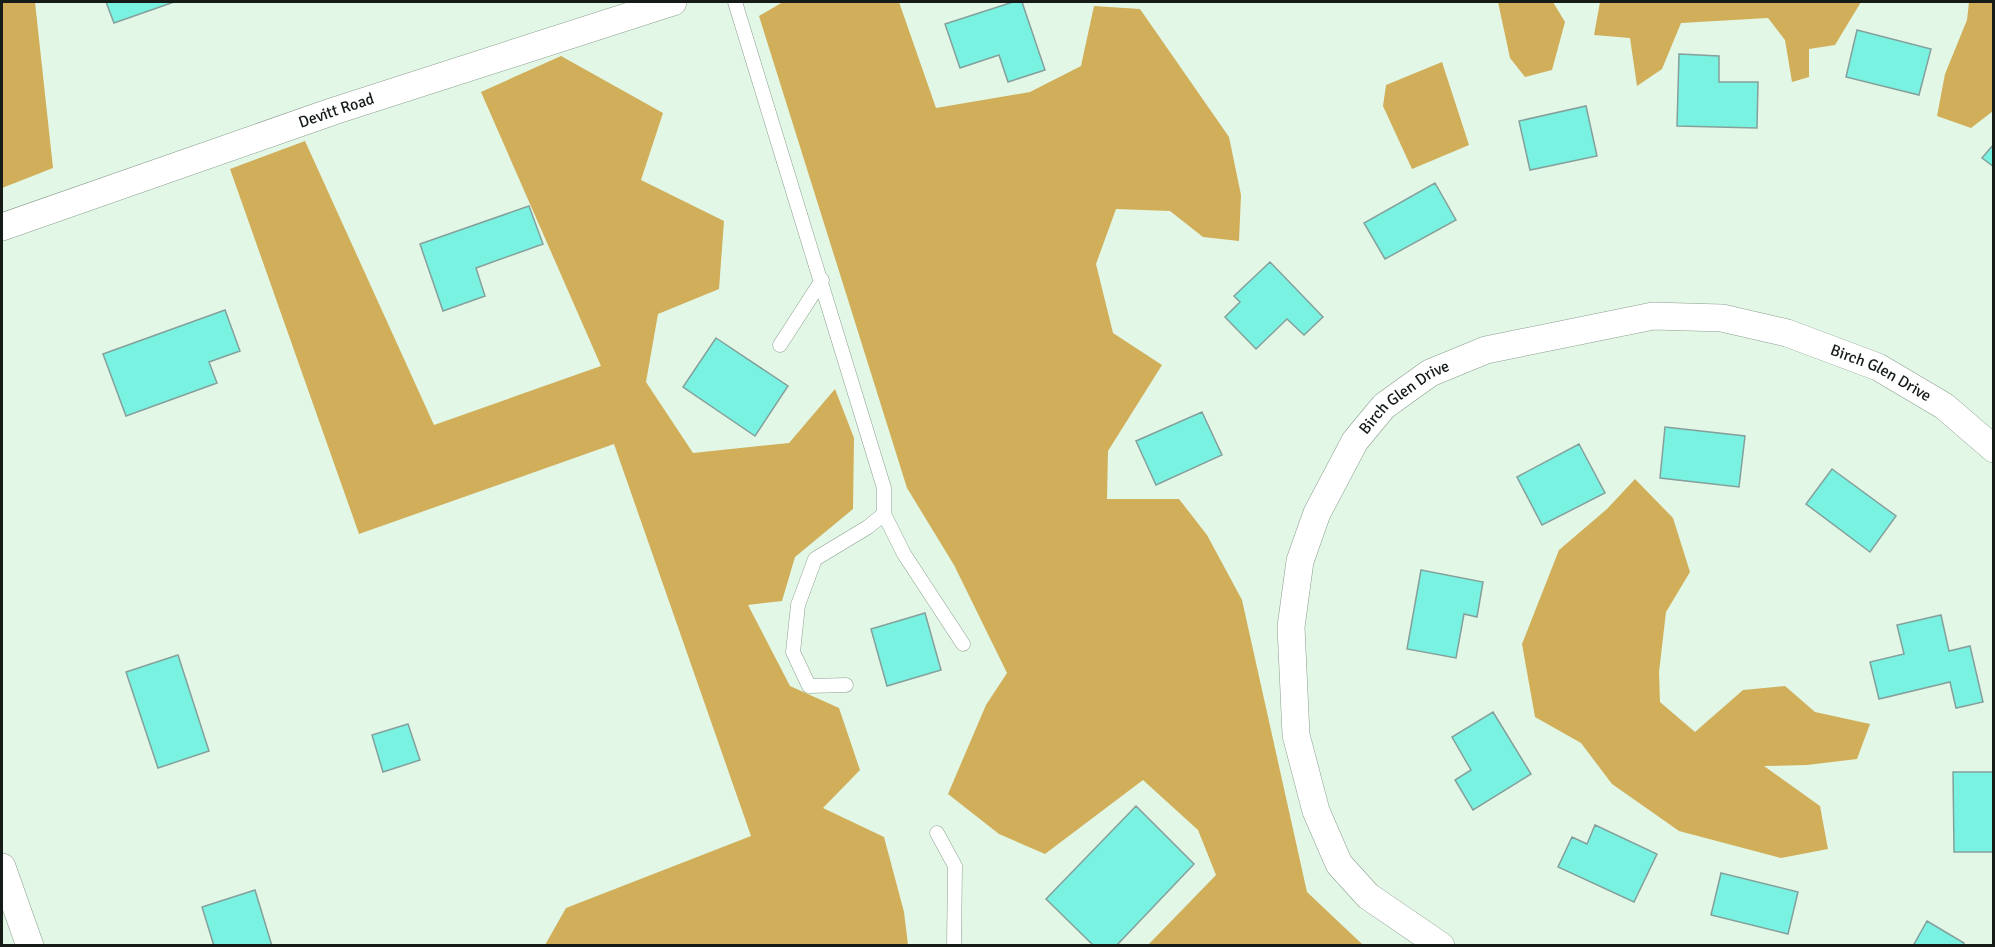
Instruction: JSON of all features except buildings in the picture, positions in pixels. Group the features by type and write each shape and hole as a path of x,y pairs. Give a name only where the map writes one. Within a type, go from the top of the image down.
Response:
{"street":[{"name":"Devitt Road","path":"2,227 334,111 673,2"},
{"name":"Birch Glen Drive","path":"1441,945 1368,896 1339,864 1316,811 1296,735 1291,627 1300,561 1317,513 1355,441 1384,406 1430,373 1486,350 1653,316 1722,318 1787,333 1878,367 1944,405 1994,449"},
{"path":"2,867 30,945"}],"lane":[{"path":"735,2 884,488 884,514 904,554 963,644"},
{"path":"780,345 822,280"},
{"path":"846,685 808,686 793,652 798,605 815,560 868,527 884,514"},
{"path":"937,833 955,866 954,945"}],"shaded area":[{"path":"2,2 35,2 53,168 2,188"},
{"path":"783,2 899,2 936,108 1030,92 1081,66 1094,6 1140,9 1229,137 1241,195 1239,241 1203,237 1170,211 1116,209 1096,264 1113,333 1162,365 1108,451 1107,499 1179,499 1207,535 1242,600 1307,892 1363,945 1148,945 1216,875 1198,830 1143,780 1045,854 999,834 948,794 986,705 1007,673 954,565 907,488 759,16"},
{"path":"1498,2 1553,2 1565,22 1552,70 1525,77 1510,58"},
{"path":"1600,2 1861,2 1835,45 1809,49 1809,77 1792,82 1785,40 1768,18 1681,23 1662,69 1637,86 1630,38 1594,35"},
{"path":"1969,2 1994,2 1993,111 1971,128 1937,116 1945,74 1967,20"},
{"path":"561,56 663,113 641,180 724,221 719,289 658,314 646,382 693,453 789,443 835,389 854,438 853,509 795,557 782,601 748,605 790,686 839,708 860,770 823,808 884,837 904,912 908,945 545,945 566,908 751,836 614,444 359,534 230,169 305,141 434,425 601,366 481,92"},
{"path":"1442,62 1469,145 1412,169 1383,106 1386,85"},
{"path":"1635,479 1673,518 1690,572 1666,612 1659,672 1660,702 1695,732 1743,690 1785,686 1815,712 1870,724 1857,759 1807,765 1764,766 1820,806 1828,849 1781,858 1679,831 1612,784 1581,743 1535,717 1522,644 1559,550 1607,509"}]}
